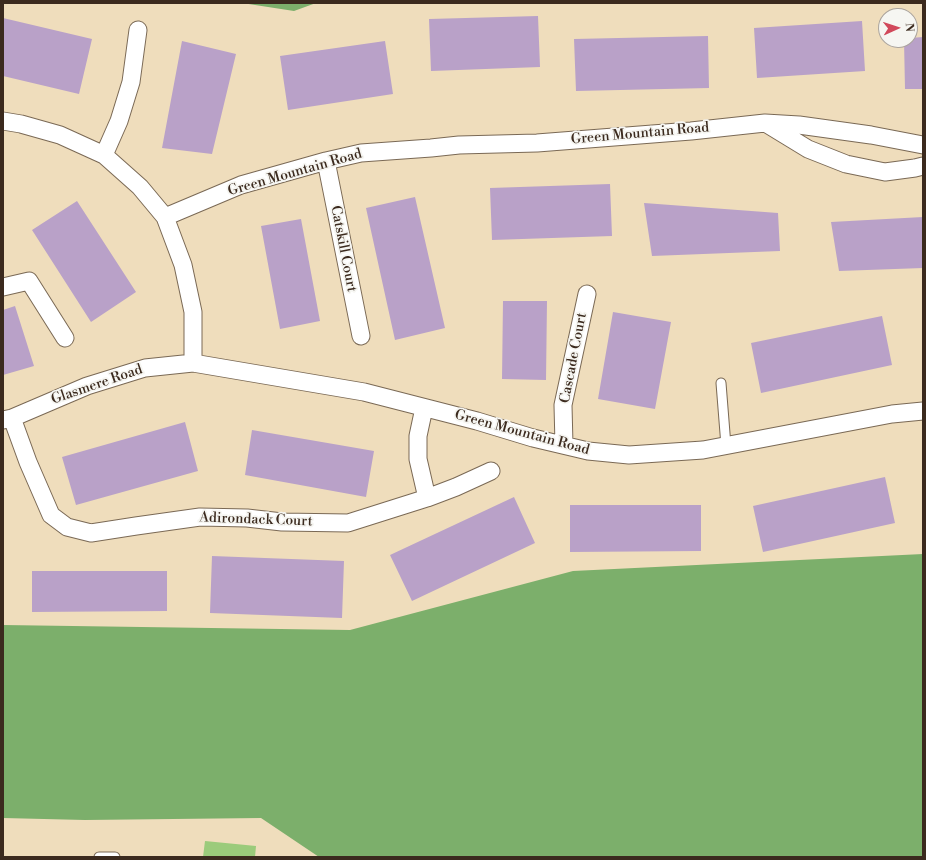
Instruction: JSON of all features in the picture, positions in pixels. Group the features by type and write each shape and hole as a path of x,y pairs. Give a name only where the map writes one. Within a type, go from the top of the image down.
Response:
{"street":[{"path":"104,155 119,121 131,82 138,30"},
{"path":"3,121 21,124 60,135 104,155 140,187 165,217 184,265 193,312 194,363"},
{"path":"765,123 808,149 846,164 885,172 923,166"},
{"name":"Green Mountain Road","path":"165,217 241,185 326,161 361,153 459,145 537,143 691,131 765,123 799,125 871,135 923,145"},
{"name":"Catskill Court","path":"326,161 361,336"},
{"path":"3,287 29,281 65,338"},
{"name":"Cascade Court","path":"564,445 563,405 587,294"},
{"name":"Green Mountain Road","path":"194,363 364,392 477,421 533,438 588,451 629,455 703,450 892,414 923,411"},
{"name":"Glasmere Road","path":"7,419 87,386 145,368 194,363"},
{"path":"424,408 418,436 418,459 427,498"},
{"name":"Adirondack Court","path":"7,419 51,515 67,527 91,533 200,517 248,518 282,522 348,523 427,498 491,471"}],"lane":[{"path":"721,383 726,446"},
{"path":"99,857 115,857"}],"green space":[{"path":"242,3 316,3 294,11"},
{"path":"923,554 923,857 319,857 261,818 85,820 3,818 3,625 350,630 573,571"},
{"path":"205,841 256,846 255,857 203,857"}],"building":[{"path":"538,16 540,67 431,71 429,19"},
{"path":"3,18 92,39 79,94 3,76"},
{"path":"862,21 865,71 757,78 754,28"},
{"path":"708,36 709,88 576,91 574,39"},
{"path":"918,37 923,37 923,89 905,89 904,48 918,48"},
{"path":"182,41 236,54 212,154 162,148"},
{"path":"385,41 393,94 288,110 280,56"},
{"path":"610,184 612,236 492,240 490,188"},
{"path":"415,197 445,328 395,340 366,208"},
{"path":"77,201 136,292 91,322 32,230"},
{"path":"644,203 778,213 780,251 652,256"},
{"path":"923,217 923,268 839,271 831,222"},
{"path":"301,219 320,321 280,329 261,226"},
{"path":"503,301 547,301 546,380 502,379"},
{"path":"15,306 34,366 3,375 3,310"},
{"path":"613,312 671,322 655,409 598,399"},
{"path":"882,316 892,365 761,393 751,343"},
{"path":"185,422 198,471 76,505 62,457"},
{"path":"252,430 374,451 366,497 245,475"},
{"path":"885,477 895,523 763,552 753,506"},
{"path":"514,497 535,543 412,601 390,555"},
{"path":"570,505 701,505 701,551 570,552"},
{"path":"212,556 344,561 342,618 210,613"},
{"path":"32,571 167,571 167,611 32,612"}]}
